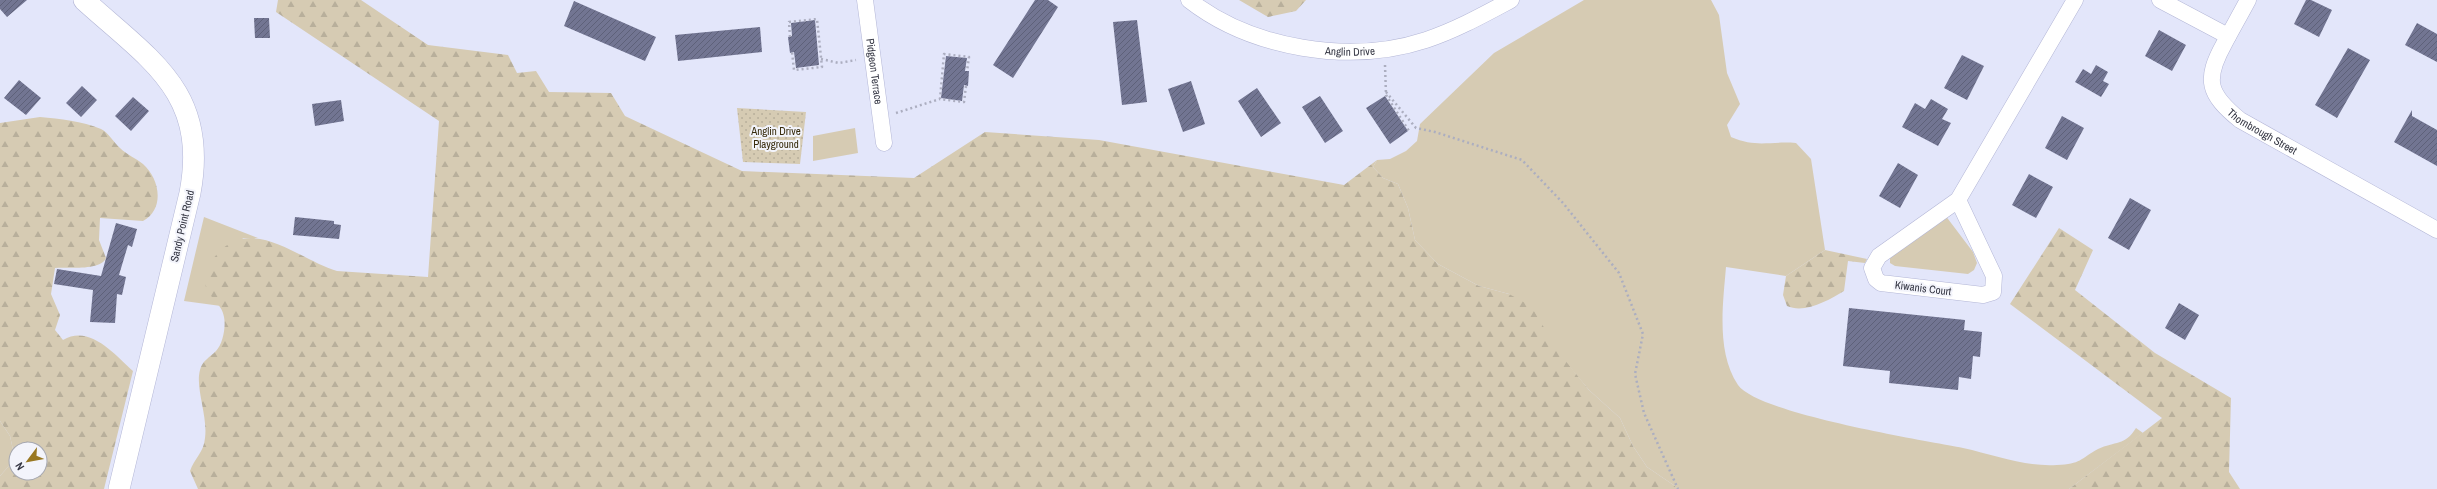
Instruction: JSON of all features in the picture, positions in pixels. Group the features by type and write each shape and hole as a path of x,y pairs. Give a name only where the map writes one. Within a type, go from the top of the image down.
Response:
{"street":[{"name":"Sandy Point Road","path":"84,0 156,65 175,88 189,117 194,145 194,174 190,193 119,489"},
{"name":"Pidgeon Terrace","path":"865,0 884,143"},
{"name":"Anglin Drive","path":"1189,0 1232,27 1276,41 1314,48 1346,51 1385,49 1425,41 1453,30 1511,0"},
{"name":"Kiwanis Court","path":"1958,200 1994,276 1993,292 1983,295 1881,283 1876,279 1872,268 1880,256 1958,200 2075,0"},
{"path":"2160,0 2228,36"},
{"name":"Thornbrough Street","path":"2248,0 2228,36 2211,73 2212,89 2226,110 2240,120 2437,230"}],"path":[{"path":"790,36 789,22 817,19 822,67 794,70 792,52"},
{"path":"1385,49 1386,92 1410,131"},
{"path":"940,99 944,54 969,57 967,71"},
{"path":"821,59 840,63 873,58"},
{"path":"881,118 940,99 964,102 966,86"},
{"path":"1386,92 1416,128 1435,132 1522,160 1563,203 1620,273 1643,334 1635,374 1644,413 1678,489"}],"green space":[{"path":"278,0 361,0 428,45 508,55 517,73 536,71 549,92 611,93 625,116 742,171 914,178 985,132 1099,140 1344,185 1377,160 1373,167 1383,178 1398,184 1408,208 1415,240 1438,264 1479,286 1509,294 1531,306 1560,354 1589,390 1620,418 1633,446 1647,467 1675,486 1677,489 198,489 190,471 203,447 205,438 205,421 199,385 200,370 204,362 218,348 222,340 225,321 223,312 206,288 205,283 208,267 218,253 232,242 246,238 261,239 292,250 322,266 337,271 428,277 439,121 276,12"},
{"path":"1239,0 1306,0 1296,11 1268,17"},
{"path":"1584,0 1711,0 1719,15 1727,73 1740,104 1727,125 1731,137 1756,143 1796,143 1811,159 1825,250 1786,276 1726,267 1723,328 1726,358 1738,385 1752,396 1776,406 1808,416 2033,464 2057,465 2076,462 2098,449 2128,438 2136,428 2143,433 2069,489 1677,489 1675,486 1647,467 1633,446 1620,418 1589,390 1509,294 1479,286 1438,264 1415,240 1408,208 1398,184 1383,178 1373,167 1377,160 1390,159 1406,151 1417,141 1420,124 1494,53"},
{"name":"Anglin Drive Playground","path":"737,108 806,112 800,164 743,162"},
{"path":"40,117 79,122 94,126 106,133 118,146 149,170 156,185 158,194 155,209 150,216 143,221 100,218 99,240 106,258 103,262 91,267 55,268 51,294 60,315 55,330 63,340 73,336 83,336 92,339 110,350 133,371 104,489 0,489 0,476 8,467 8,481 48,481 48,441 11,441 10,436 0,421 0,123"},
{"path":"855,128 858,153 813,161 813,136"},
{"path":"1945,215 1973,252 1977,263 1974,270 1968,274 1895,266 1890,263 1890,258"},
{"path":"204,217 258,238 243,238 210,293 221,306 184,301"},
{"path":"2059,228 2093,250 2075,290 2155,353 2231,398 2229,472 2240,489 2069,489 2162,418 2010,304"},
{"path":"1825,250 1867,259 1865,263 1848,261 1844,291 1838,295 1817,305 1809,307 1794,308 1787,306 1783,295 1786,276"},
{"path":"0,421 10,436 11,441 8,441 8,467 0,476"}],"building":[{"path":"0,0 27,0 7,17 0,9"},
{"path":"1035,0 1048,0 1058,7 1013,78 993,65"},
{"path":"2306,0 2311,0 2332,10 2319,37 2294,24"},
{"path":"574,1 656,37 645,61 564,26"},
{"path":"254,18 269,18 270,38 255,38"},
{"path":"815,20 819,65 796,68 794,52 790,53 788,37 792,36 791,23"},
{"path":"1137,20 1147,102 1122,105 1113,22"},
{"path":"2417,23 2437,34 2437,62 2405,45"},
{"path":"760,27 762,52 678,61 675,35"},
{"path":"2159,30 2186,45 2172,71 2145,56"},
{"path":"2348,48 2370,60 2337,118 2315,105"},
{"path":"1962,55 1984,66 1967,100 1944,88"},
{"path":"946,56 967,58 965,71 969,71 968,86 964,85 962,101 941,98"},
{"path":"2096,65 2108,72 2103,81 2109,84 2101,97 2075,82 2083,69 2091,74"},
{"path":"19,80 41,98 26,115 4,98"},
{"path":"1191,81 1205,124 1183,132 1168,89"},
{"path":"82,86 97,100 81,117 66,103"},
{"path":"1257,88 1281,123 1261,137 1238,101"},
{"path":"1320,96 1343,131 1325,143 1302,107"},
{"path":"1385,96 1408,131 1390,144 1366,108"},
{"path":"133,97 149,111 131,131 115,116"},
{"path":"1931,99 1948,109 1942,119 1951,123 1938,146 1902,127 1915,103 1925,109"},
{"path":"341,100 344,121 315,126 312,104"},
{"path":"2412,110 2412,116 2437,130 2437,166 2394,142"},
{"path":"2062,116 2084,128 2067,160 2045,148"},
{"path":"1898,163 1918,175 1900,208 1879,196"},
{"path":"2029,174 2053,187 2036,218 2012,205"},
{"path":"2130,198 2151,210 2129,250 2108,238"},
{"path":"295,217 334,221 334,224 341,225 339,239 293,235"},
{"path":"116,223 137,229 132,247 128,245 119,275 126,277 122,295 117,294 115,323 90,322 93,290 54,284 57,269 101,276"},
{"path":"2179,303 2199,315 2185,340 2165,328"},
{"path":"1849,308 1965,320 1964,330 1982,332 1980,357 1973,356 1971,379 1959,377 1958,390 1889,383 1890,371 1843,366"}]}
